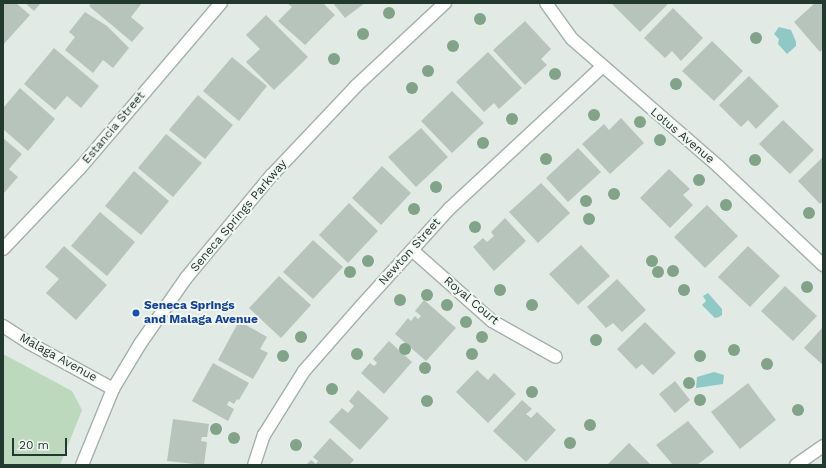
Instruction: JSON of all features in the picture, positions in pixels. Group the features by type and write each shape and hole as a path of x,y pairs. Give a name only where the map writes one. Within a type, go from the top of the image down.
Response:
{"street":[{"name":"Estancia Street","path":"3,249 80,168 221,3"},
{"name":"Seneca Springs Parkway","path":"82,465 113,389 140,344 186,278 271,176 356,86 445,3"},
{"name":"Lotus Avenue","path":"546,3 572,39 602,67 719,167 823,266"},
{"name":"Newton Street","path":"254,465 264,435 304,371 449,209 602,67"},
{"name":"Royal Court","path":"412,250 492,320 556,357"},
{"name":"Malaga Avenue","path":"3,326 29,343 113,389"},
{"path":"796,465 823,446"}],"green space":[{"path":"3,354 72,391 82,410 60,465 3,465"}],"water":[{"path":"779,27 791,30 796,42 796,46 787,54 778,44 779,39 774,34"},
{"path":"708,293 722,309 722,315 719,317 715,318 702,305 706,301 703,296"},
{"path":"714,372 724,375 723,384 696,388 697,377"}],"building":[{"path":"3,3 16,3 30,15 3,45"},
{"path":"25,3 41,3 34,11"},
{"path":"91,3 142,3 131,17 144,28 132,42 89,6"},
{"path":"287,3 323,3 335,15 305,45 278,21 292,7"},
{"path":"333,3 365,3 345,18"},
{"path":"611,3 669,3 640,32"},
{"path":"815,3 823,3 823,49 820,52 794,22"},
{"path":"673,8 703,38 681,61 672,51 665,58 644,38"},
{"path":"85,12 107,26 129,48 113,68 103,60 93,73 65,50 75,37 69,32"},
{"path":"266,15 308,57 274,90 246,62 260,49 246,35"},
{"path":"525,21 551,49 541,59 547,65 525,85 493,50"},
{"path":"712,41 743,71 714,101 682,71"},
{"path":"54,48 99,86 81,108 67,96 55,110 24,84"},
{"path":"488,52 522,88 499,109 494,103 484,112 456,82"},
{"path":"232,57 267,86 239,121 203,91"},
{"path":"749,76 779,106 756,129 748,120 741,127 719,105"},
{"path":"20,88 55,119 28,151 3,129 3,108"},
{"path":"452,91 484,123 452,153 421,121"},
{"path":"198,95 233,125 205,159 169,130"},
{"path":"621,118 644,143 610,174 582,144 604,124 609,130"},
{"path":"783,120 814,150 790,174 759,144"},
{"path":"421,128 448,157 416,187 388,157"},
{"path":"166,134 202,163 173,197 138,168"},
{"path":"3,138 22,154 9,169 18,177 3,194"},
{"path":"578,148 601,172 568,202 546,178"},
{"path":"823,157 823,201 820,204 798,181"},
{"path":"382,166 411,193 381,225 352,198"},
{"path":"669,169 690,189 683,195 693,205 670,228 640,198"},
{"path":"134,171 169,201 141,235 105,206"},
{"path":"541,183 570,213 538,243 509,212"},
{"path":"349,203 378,231 348,263 319,235"},
{"path":"707,205 738,236 705,268 674,237"},
{"path":"100,212 135,242 107,276 71,246"},
{"path":"505,218 526,241 494,271 473,247 483,238 487,242 494,236 491,232"},
{"path":"313,240 343,267 313,299 283,272"},
{"path":"581,245 610,276 578,305 549,274"},
{"path":"64,246 107,285 76,320 46,293 59,279 45,267"},
{"path":"748,246 780,276 750,307 718,277"},
{"path":"279,276 311,305 281,338 249,308"},
{"path":"617,279 646,310 622,332 613,323 606,328 587,307"},
{"path":"785,286 817,316 793,341 761,311"},
{"path":"424,300 456,328 426,361 395,334 408,318 411,321 415,316 418,319 421,316 415,311"},
{"path":"239,321 267,337 260,349 268,353 253,379 218,360"},
{"path":"645,322 676,353 653,375 642,364 636,369 617,349"},
{"path":"823,327 823,365 804,348"},
{"path":"389,341 412,362 384,394 361,373 370,363 374,366 377,363 373,359"},
{"path":"213,363 249,383 239,400 237,399 234,404 229,401 227,405 234,409 228,421 192,401"},
{"path":"477,370 488,380 494,373 516,394 488,423 456,392"},
{"path":"675,381 690,400 675,413 659,394"},
{"path":"748,383 776,420 740,449 711,412"},
{"path":"358,390 389,418 360,450 329,422 342,408 348,413 354,406 349,401"},
{"path":"522,400 532,409 526,414 531,418 537,412 556,430 526,462 493,431"},
{"path":"173,419 209,424 207,437 202,437 201,441 207,442 204,465 167,461"},
{"path":"688,421 714,452 697,465 673,465 656,445"},
{"path":"330,438 354,460 349,465 306,465 311,460 316,464 318,461 313,457"},
{"path":"629,443 651,465 607,465"}],"place":[{"name":"Seneca Springs and Malaga Avenue","path":"136,313"}]}
